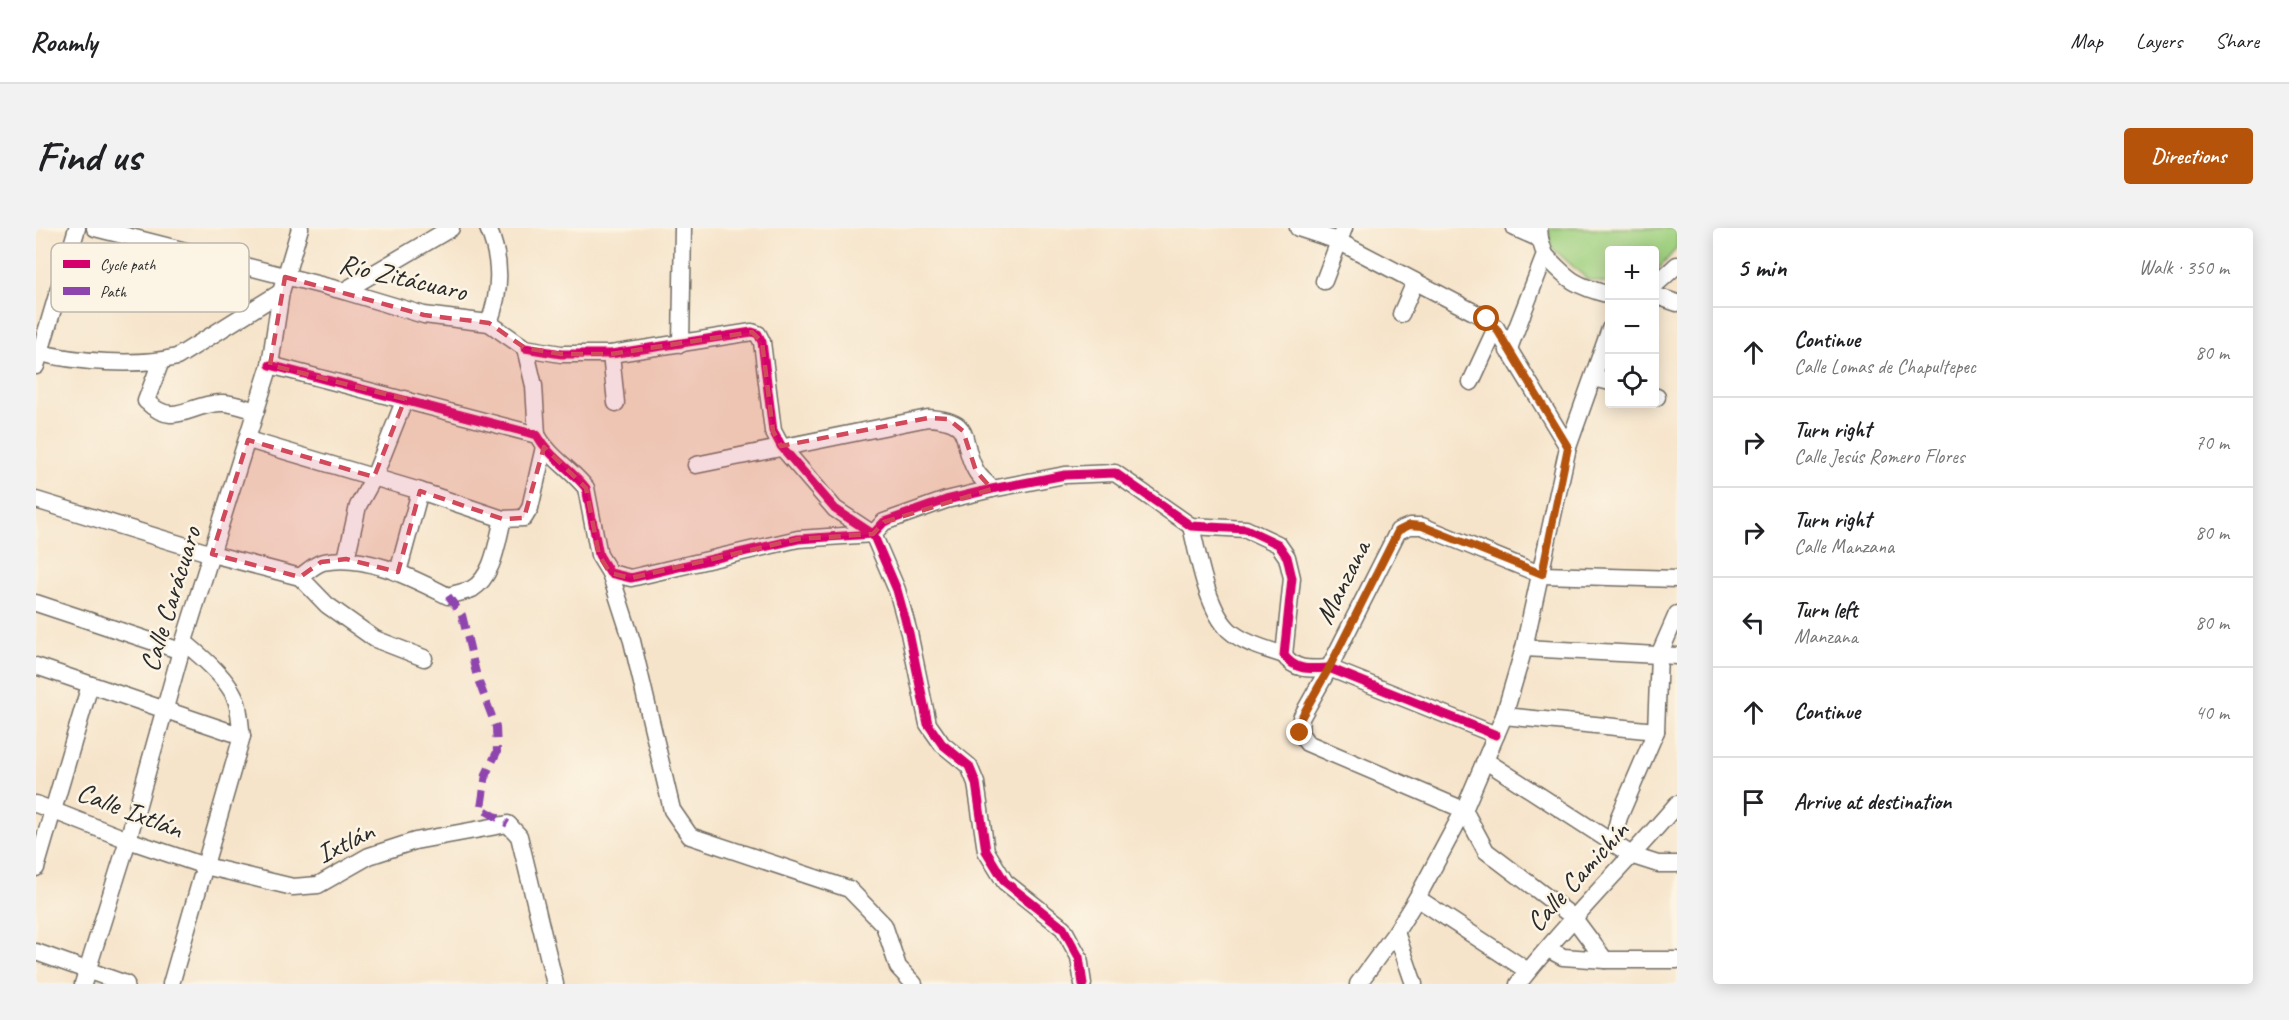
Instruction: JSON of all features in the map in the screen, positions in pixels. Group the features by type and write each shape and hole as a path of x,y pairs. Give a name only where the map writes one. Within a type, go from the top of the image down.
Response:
{"street":[{"path":"72,243 77,228"},
{"name":"Río Zitácuaro","path":"95,228 144,243"},
{"name":"Calle Carácuaro","path":"85,977 128,840 183,646 270,365 283,285 300,228"},
{"path":"344,291 451,228"},
{"path":"488,228 496,247 500,275 496,304 489,323 525,348 561,354 611,354 752,332 758,334 762,342 773,431 781,446 835,509 873,534 897,590 909,633 927,724 942,744 969,766 976,783 986,851 1005,882 1064,928 1079,957 1083,984"},
{"path":"681,344 683,228"},
{"path":"1298,228 1341,235 1415,282 1487,319 1496,328 1568,447"},
{"path":"1515,228 1540,233 1545,255 1568,279 1590,290 1605,294"},
{"path":"1324,281 1341,235"},
{"path":"1508,351 1545,255"},
{"path":"1659,281 1677,265"},
{"name":"Río Zitácuaro","path":"249,275 283,285 344,291 424,315 489,323"},
{"path":"1401,314 1415,282"},
{"path":"249,308 283,285"},
{"path":"1659,297 1677,303"},
{"path":"51,312 37,357 86,361 161,361 177,357 243,312"},
{"path":"1471,382 1496,328"},
{"path":"248,440 420,491 502,519 524,518 530,508 540,441 534,386 525,348"},
{"path":"611,354 616,403"},
{"path":"1358,984 1396,932 1417,898 1464,810 1486,762 1504,716 1524,648 1568,447 1602,380 1606,354"},
{"path":"161,361 146,401 157,412 172,415 218,403 228,403 256,411"},
{"path":"270,365 405,399 540,441 586,488 599,555 610,573 632,641 672,810 690,836 849,889 884,925 898,967 914,984"},
{"path":"346,559 358,506 374,477 405,399"},
{"path":"696,465 927,418 948,419 963,431 976,471 992,489"},
{"path":"610,573 631,578 798,539 873,534 885,522 946,500 1065,475 1115,473 1191,526 1246,529 1278,544 1287,557 1292,578 1284,655"},
{"path":"398,572 420,491"},
{"path":"36,500 212,554 300,577 327,605 375,639 424,658"},
{"path":"300,577 321,562 346,559 398,572 448,596 471,589 483,580 490,567 502,519"},
{"name":"Manzana","path":"1464,810 1307,743 1300,733 1301,718 1329,668 1398,531 1410,525 1422,526 1542,574"},
{"path":"1191,526 1209,598 1228,630 1256,645 1284,655 1290,664 1306,669 1329,668 1496,735"},
{"path":"1542,574 1677,579"},
{"path":"36,603 183,646 204,659 224,681 237,701 242,736 171,984"},
{"path":"1612,842 1619,817 1656,731 1659,655 1677,614"},
{"path":"1524,648 1677,656"},
{"path":"36,666 242,736"},
{"path":"36,868 90,685"},
{"path":"1504,716 1656,731"},
{"path":"1486,762 1633,856 1658,864 1677,864"},
{"name":"Calle Ixtlán","path":"36,804 128,840 205,866"},
{"name":"Calle Camichín","path":"1518,984 1573,917 1633,856 1677,804"},
{"path":"1464,810 1486,851 1573,917 1605,960"},
{"name":"Ixtlán","path":"205,866 292,887 318,885 369,856 416,841 508,824 519,836 555,984"},
{"path":"1417,898 1528,970"},
{"path":"1396,932 1414,984"},
{"path":"1548,949 1563,957 1605,960 1677,960"},
{"path":"36,952 85,977 126,984"}],"highlighted area":[{"path":"285,277 424,315 489,323 525,348 561,354 611,354 752,332 762,342 773,431 781,446 928,418 948,419 963,431 976,471 992,489 884,522 873,534 798,539 631,578 610,573 599,555 586,488 544,447 524,518 503,519 420,491 398,572 346,559 321,562 300,577 212,554 248,440 374,477 405,399 270,365"}],"green space":[{"path":"1549,228 1677,228 1677,248 1659,268 1659,246 1605,246 1605,283 1588,280 1550,246"}],"marked path":[{"path":"448,596 462,615 477,677 496,727 497,752 486,774 481,808 508,824"}],"cycle path":[{"path":"525,348 561,354 611,354 752,332 758,334 762,342 773,431 781,446 835,509 873,534 897,590 909,633 928,724 942,744 969,766 976,783 986,851 1005,882 1063,928 1079,957 1083,984"},
{"path":"270,365 537,435 548,450 586,488 599,555 610,573 631,578 798,539 873,534 884,522 946,500 992,489 1065,475 1115,473 1191,526 1246,529 1278,544 1287,557 1292,578 1284,655 1293,664 1309,669 1329,668 1496,735"}],"route":[{"path":"1300,733 1301,718 1329,668 1398,531 1410,525 1422,526 1542,574 1568,447 1496,328 1487,319"}]}
